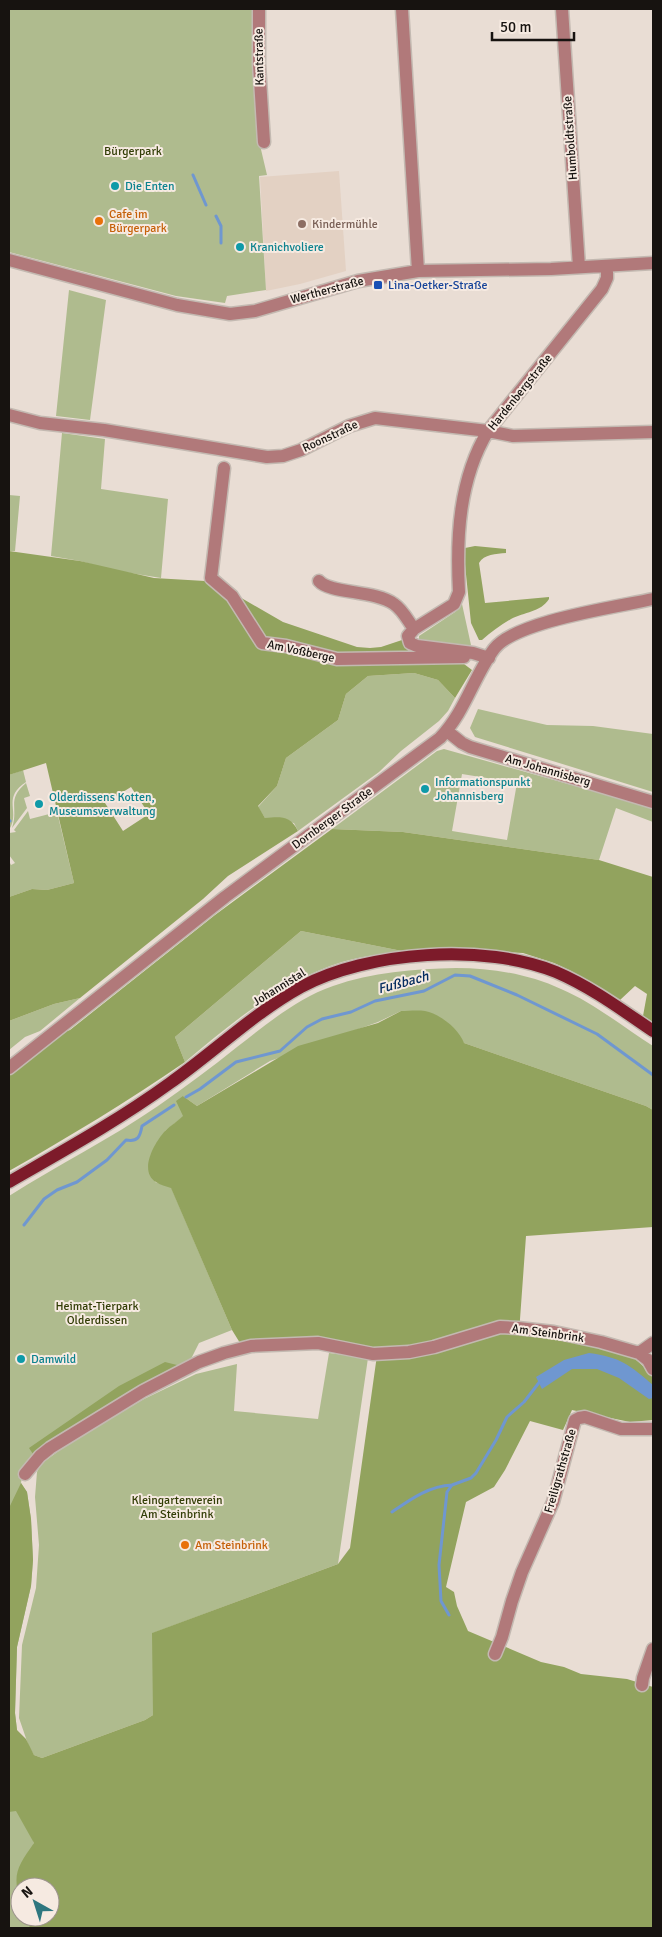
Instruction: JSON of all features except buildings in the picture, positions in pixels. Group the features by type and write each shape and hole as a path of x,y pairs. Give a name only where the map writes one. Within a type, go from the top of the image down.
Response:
{"main road":[{"name":"Johannistal","path":"9,1182 106,1126 156,1093 285,997 317,979 359,965 396,958 438,955 476,956 515,961 554,972 572,980 653,1031"}],"street":[{"name":"Kantstraße","path":"259,9 267,106 264,142"},
{"path":"402,9 418,271"},
{"name":"Humboldtstraße","path":"562,9 579,268"},
{"name":"Wertherstraße","path":"9,260 177,305 230,314 254,311 358,281 418,271 579,268 653,263"},
{"name":"Hardenbergstraße","path":"411,634 448,608 458,598 457,543 462,508 472,467 482,442 488,431 602,289 607,278 607,266"},
{"name":"Roonstraße","path":"9,415 40,423 104,430 267,457 283,456 301,450 349,426 375,418 488,431 513,436 653,432"},
{"name":"Am Voßberge","path":"224,468 211,578 232,596 262,643 286,646 337,659 459,658 473,653"},
{"path":"319,581 327,587 363,592 388,600 398,608 411,634 410,643 417,646 473,653 488,658"},
{"name":"Dornberger Straße","path":"9,1068 225,897 419,754 447,731 464,706 488,658 503,641 524,629 543,623 653,599"},
{"name":"Am Johannisberg","path":"447,731 470,747 653,802"},
{"name":"Am Steinbrink","path":"26,1474 40,1456 50,1448 135,1395 199,1362 251,1346 318,1343 373,1354 409,1352 434,1347 492,1329 518,1328 566,1334 640,1353"},
{"path":"653,1343 640,1353 648,1360 653,1369"},
{"name":"Freiligrathstraße","path":"495,1654 522,1572 554,1502 575,1420 585,1417 621,1429 653,1429"},
{"path":"642,1685 653,1649"}],"shaded area":[{"name":"Kindermühle","path":"339,171 346,271 266,291 260,177"}],"green space":[{"name":"Bürgerpark","path":"9,9 253,9 257,141 259,141 267,175 259,176 266,290 227,296 225,303 176,296 9,252"},
{"path":"69,290 106,300 90,420 56,416"},
{"path":"62,433 105,439 101,489 168,499 161,578 112,570 80,561 51,556"},
{"path":"9,495 20,496 15,551 9,551"},
{"path":"475,546 506,549 506,553 487,556 479,563 485,603 549,597 542,607 511,619 482,640 479,640 471,623 464,555 465,548"},
{"path":"9,551 80,561 154,578 205,581 219,585 283,622 357,647 381,647 402,640 409,651 452,655 472,670 455,698 438,680 414,673 368,676 346,694 338,720 286,758 277,786 258,806 265,818 284,818 292,822 298,831 228,876 203,899 80,998 54,1004 9,1021 9,897 32,889 47,890 74,883 46,763 9,775","holes":["131,787 149,814 123,831 105,803"]},
{"path":"462,604 471,645 419,641 419,636 455,612"},
{"path":"414,673 438,680 455,698 448,711 439,721 401,751 379,772 298,831 294,823 265,818 258,807 277,786 286,758 338,720 346,694 368,676"},
{"path":"478,709 547,725 593,726 653,734 653,792 475,737 470,728"},
{"path":"444,749 653,808 653,822 616,808 599,860 403,832 332,829 437,751","holes":["462,774 517,783 507,840 452,831"]},
{"path":"23,770 26,782 14,794 13,816 9,830 9,775"},
{"path":"26,783 30,796 24,798 27,808 12,828 16,794"},
{"path":"28,811 30,819 57,812 74,883 47,890 32,889 9,897 9,861 11,865 15,863 9,855 9,833 16,832 14,830"},
{"path":"332,829 403,832 599,860 653,877 653,1022 643,1016 647,994 635,986 620,1000 571,971 554,963 523,953 440,949 402,951 301,931 175,1037 185,1062 142,1091 9,1171 9,1075 61,1033 70,1030 215,915"},
{"path":"301,931 402,951 342,962 298,980 259,1004 185,1062 175,1037"},
{"name":"Heimat-Tierpark Olderdissen","path":"456,968 510,973 549,984 585,1001 653,1046 653,1110 464,1043 401,1011 378,1022 270,1061 197,1106 183,1096 184,1116 165,1131 155,1182 171,1187 232,1330 199,1343 190,1361 69,1429 33,1454 22,1476 21,1483 27,1492 31,1519 33,1560 31,1586 17,1647 15,1713 17,1730 9,1754 9,1196 158,1106 271,1021 319,991 348,981 378,974 409,970"},
{"path":"80,998 40,1031 25,1037 9,1050 9,1021 54,1004"},
{"path":"401,1011 425,1011 443,1019 458,1033 464,1043 653,1110 653,1227 526,1236 519,1333 549,1336 630,1354 644,1367 653,1361 653,1420 630,1422 572,1410 563,1430 530,1421 505,1470 494,1487 466,1502 446,1587 454,1592 457,1606 468,1631 541,1662 564,1667 581,1674 627,1679 653,1687 653,1928 30,1928 60,1927 60,1877 17,1877 20,1864 34,1843 16,1811 9,1812 9,1508 21,1483 27,1492 31,1519 33,1560 31,1586 17,1647 15,1713 17,1730 26,1739 34,1755 42,1758 145,1720 153,1715 152,1633 338,1564 350,1548 378,1348 319,1338 240,1343 232,1330 171,1188 158,1183 151,1177 148,1171 148,1164 153,1149 161,1136 183,1116 176,1101 183,1096 197,1106 298,1046 378,1023"},
{"name":"Kleingartenverein Am Steinbrink","path":"329,1353 368,1358 338,1564 153,1633 153,1715 145,1720 42,1758 34,1755 29,1747 19,1718 22,1645 36,1588 39,1545 35,1497 37,1472 41,1464 76,1438 144,1399 196,1374 237,1364 234,1411 318,1419"},
{"path":"165,1362 181,1366 69,1429 33,1454 29,1448 119,1386"},
{"path":"9,1762 34,1843 23,1877 10,1877 10,1927 38,1928 9,1928"}],"water":[{"path":"589,1353 609,1357 631,1367 653,1385 653,1398 649,1399 619,1378 597,1369 572,1369 542,1389 536,1377 564,1360"}],"waterway":[{"path":"193,175 206,205"},
{"path":"216,216 221,226 221,243"},
{"name":"Fußbach","path":"186,1097 236,1062 280,1051 307,1027 322,1019 351,1012 375,1001 424,991 455,975 470,976 517,995 597,1034 653,1075"},
{"name":"Fußbach","path":"24,1225 44,1199 57,1190 77,1182 107,1160 126,1140 138,1138 142,1126 174,1105"},
{"path":"449,1615 441,1601 439,1565 447,1492 452,1485 471,1478 476,1473 496,1440 507,1417 524,1402 541,1380"},
{"path":"392,1512 413,1498 428,1491 452,1485"}],"place":[{"name":"Die Enten","path":"115,186"},
{"name":"Cafe im Bürgerpark","path":"99,221"},
{"name":"Kindermühle","path":"302,224"},
{"name":"Kranichvoliere","path":"240,247"},
{"name":"Lina-Oetker-Straße","path":"378,285"},
{"name":"Informationspunkt Johannisberg","path":"425,789"},
{"name":"Olderdissens Kotten, Museumsverwaltung","path":"39,804"},
{"name":"Damwild","path":"21,1359"},
{"name":"Am Steinbrink","path":"185,1545"}]}
